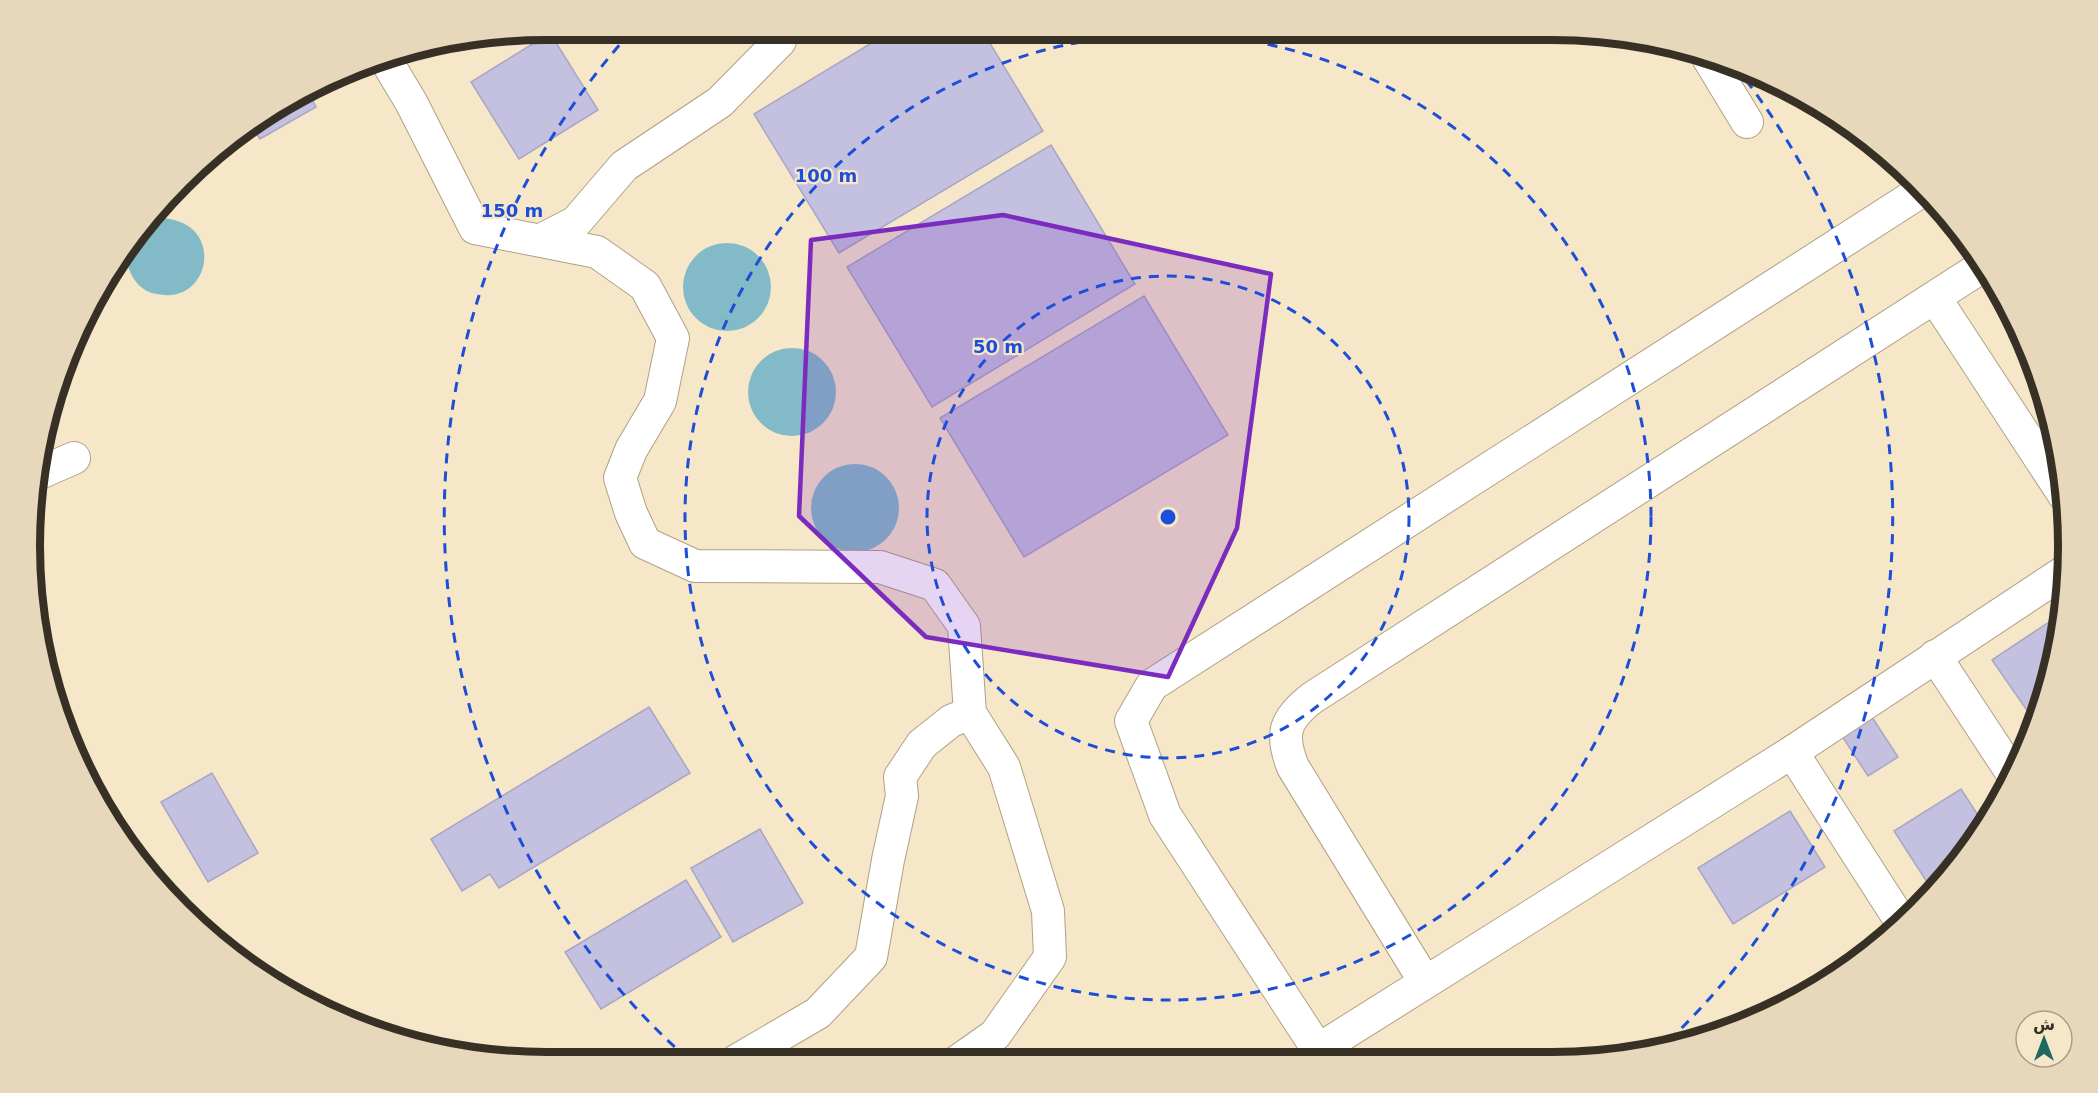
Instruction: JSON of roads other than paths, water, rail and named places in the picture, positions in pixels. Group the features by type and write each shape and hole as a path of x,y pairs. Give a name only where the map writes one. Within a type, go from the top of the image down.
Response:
{"street":[{"path":"541,240 576,222 624,166 720,102 780,40"},
{"path":"389,66 411,102 476,228 597,252 645,286 673,338 660,401 631,450 621,478 631,513 645,543 695,566 880,567 935,585 964,626 970,713 1004,767 1048,910 1050,957 995,1035 970,1052"},
{"path":"1714,67 1747,122"},
{"path":"1319,1052 1165,815 1131,721 1152,685 1915,195"},
{"path":"1425,982 1293,767 1286,748 1287,729 1296,711 1312,698 1976,271"},
{"path":"1935,298 2053,478"},
{"path":"47,470 74,458"},
{"path":"1325,1052 1425,982 1792,752 2056,577"},
{"path":"1935,656 2007,766"},
{"path":"751,1052 818,1013 871,957 902,796 900,777 922,744 951,721 970,713"},
{"path":"1792,752 1897,915"}],"water":[{"path":"162,218 182,223 196,233 203,247 204,262 199,276 190,288 175,294 157,294 143,289 130,271 127,263"},
{"path":"727,243 744,246 758,256 768,270 771,287 768,304 758,318 744,328 727,331 710,328 696,318 686,304 683,287 686,270 696,256 710,246"},
{"path":"792,348 809,351 823,361 833,375 836,392 833,409 823,423 809,433 792,436 775,433 761,423 751,409 748,392 751,375 761,361 775,351"},
{"path":"855,464 872,467 886,477 896,491 899,508 896,525 886,539 872,549 855,552 838,549 824,539 814,525 811,508 814,491 824,477 838,467"}]}
